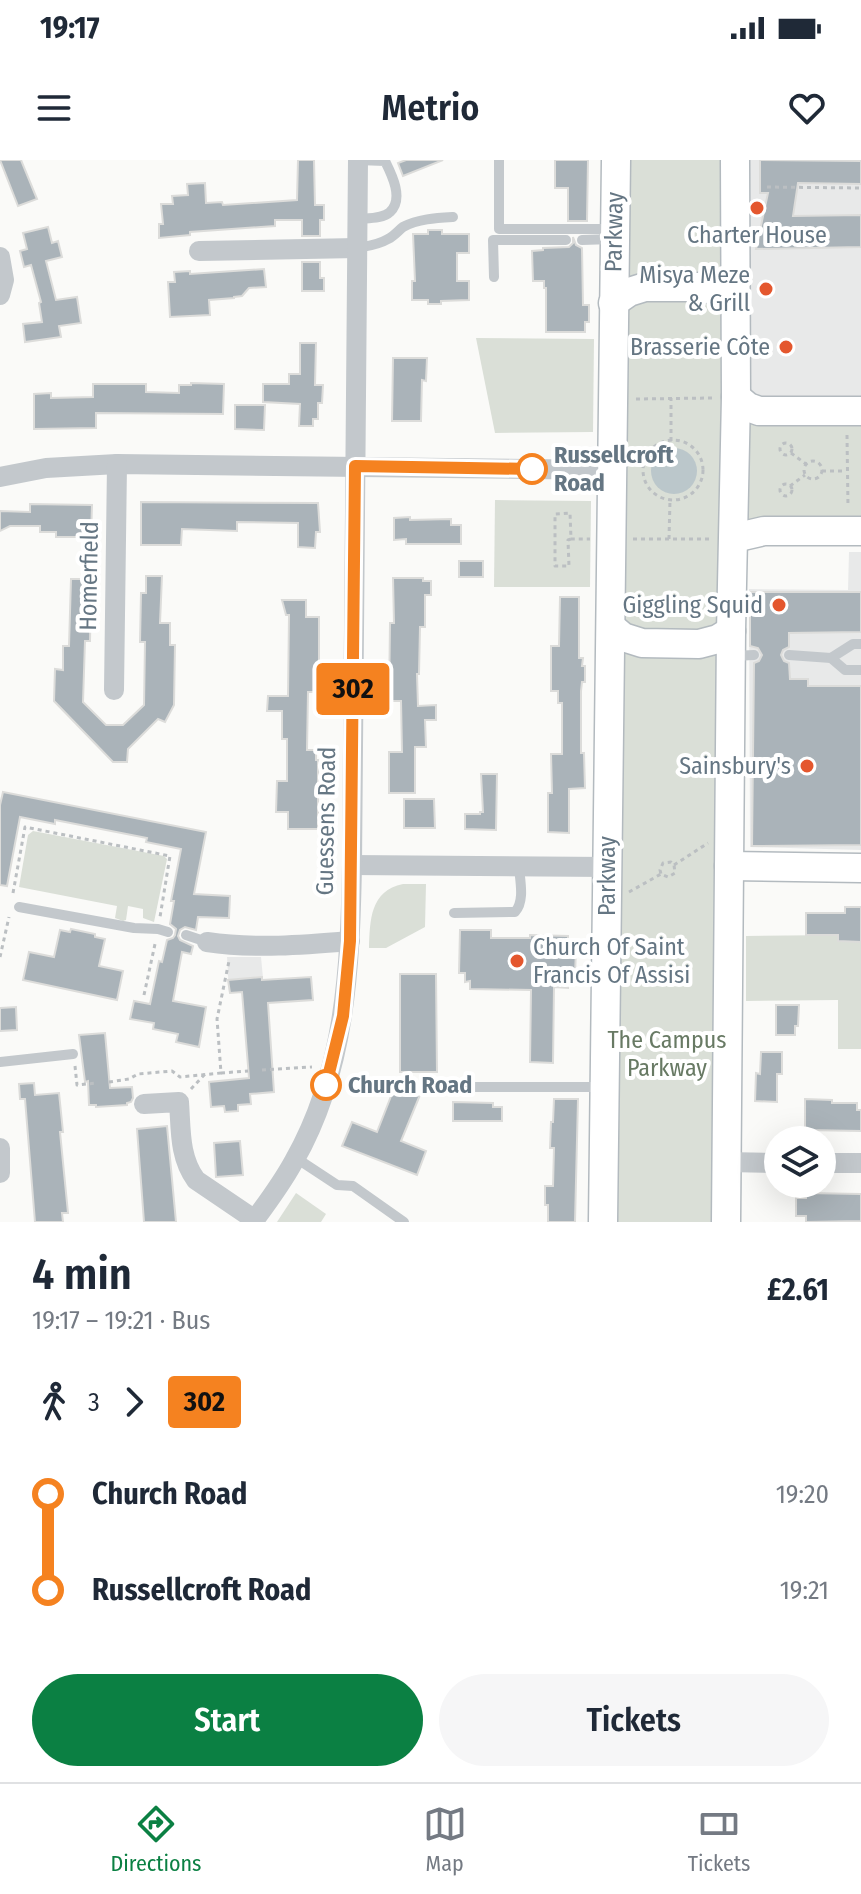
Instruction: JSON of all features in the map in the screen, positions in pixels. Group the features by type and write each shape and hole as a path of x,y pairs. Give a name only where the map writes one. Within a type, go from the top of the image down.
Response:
{"street":[{"name":"Guessens Road","path":"254,1221 281,1185 320,1104 343,1016 350,941 352,865 358,160"},
{"name":"Parkway","path":"603,1222 616,160"},
{"path":"726,1222 729,829 739,647 728,398 736,301 735,160"},
{"path":"199,251 357,248"},
{"path":"0,257 4,280 0,295"},
{"name":"Parkway","path":"613,303 629,292 645,287 704,287 736,301"},
{"path":"728,398 759,411 854,410"},
{"path":"0,477 46,468 117,464 612,470"},
{"name":"Homerfield","path":"114,690 117,464"},
{"path":"734,538 764,531 854,531"},
{"path":"611,627 623,637 642,643 699,644 718,639 739,647"},
{"path":"352,865 607,867"},
{"path":"729,866 861,868"},
{"path":"207,942 233,946 350,941"},
{"path":"144,1104 179,1102 183,1152 190,1172 196,1180 254,1221"},
{"path":"0,1148 0,1173"},
{"path":"727,1162 764,1163"},
{"path":"836,1163 861,1163"}],"lane":[{"path":"358,160 385,161 396,191 390,212 381,217 358,219"},
{"path":"499,160 499,229 614,234"},
{"path":"357,248 373,246 403,228 430,218 453,217"},
{"path":"582,240 614,234"},
{"path":"494,277 493,240 566,240"},
{"path":"831,658 853,644 861,644"},
{"path":"789,655 831,658 845,670 861,670"},
{"path":"454,913 515,912 521,904 519,867"},
{"path":"19,907 134,928 163,930"},
{"path":"186,935 207,942"},
{"path":"0,1062 73,1054"},
{"path":"463,1087 605,1087"},
{"path":"296,1158 337,1185 353,1186 404,1222"}],"path":[{"path":"767,187 861,188"},
{"path":"671,398 671,441"},
{"path":"626,399 728,398"},
{"path":"854,410 847,471 854,531"},
{"path":"671,441 685,443 693,449 702,465 702,474 695,491 687,497 670,500 660,498 646,485 643,467 651,450 658,444 671,441"},
{"path":"791,453 806,464"},
{"path":"811,461 821,465 820,476 809,479 805,475 806,464 811,461"},
{"path":"822,471 847,471"},
{"path":"790,486 805,475"},
{"path":"669,539 670,500"},
{"path":"0,957 25,827 170,856 163,930 144,995"},
{"path":"674,865 729,829"},
{"path":"661,874 663,863 671,862 674,865"},
{"path":"661,874 672,876 675,873 674,865"},
{"path":"627,894 661,874"},
{"path":"221,1073 217,1019 233,946"},
{"path":"73,1054 77,1085 96,1083"},
{"path":"262,1070 331,1066"},
{"path":"109,1082 129,1079 138,1074 172,1071 180,1077 248,1071"}],"shaded area":[{"path":"735,160 861,160 861,411 748,407"},
{"path":"674,448 690,455 697,471 690,487 674,494 658,487 651,471 658,455"},
{"name":"Sainsbury's","path":"849,552 861,552 861,850 750,847 749,589 848,590"},
{"path":"227,957 261,957 264,989 229,993"}],"green space":[{"path":"624,160 730,160 728,286 627,285"},
{"path":"704,294 722,304 724,612 712,633 634,634 617,611 628,302"},
{"path":"476,338 594,339 593,432 495,433"},
{"path":"744,413 861,419 861,526 742,528"},
{"path":"495,500 591,501 590,587 494,587"},
{"name":"The Campus Parkway","path":"719,646 719,1222 611,1222 617,647"},
{"path":"33,831 164,856 167,859 154,922 143,918 143,909 128,906 126,920 123,921 115,918 117,906 19,887 28,835"},
{"path":"403,884 426,884 425,927 386,948 369,948 371,917 378,900 384,893"},
{"path":"838,935 839,941 861,942 861,1049 838,1049 838,1000 746,1001 746,936"},
{"path":"296,1193 326,1214 321,1222 277,1222"}],"building":[{"path":"0,160 21,160 37,199 18,206"},
{"path":"298,160 314,160 315,205 324,205 320,236 302,236 302,220 275,220 275,226 190,232 190,235 159,238 159,224 163,224 161,204 173,204 172,196 188,195 187,184 205,183 206,203 222,202 223,205 297,200"},
{"path":"406,160 443,160 403,176 398,163"},
{"path":"555,160 588,160 587,221 568,221 568,188 555,188"},
{"path":"760,160 861,161 861,184 798,183 793,216 861,215 861,247 756,249 768,193 760,193"},
{"path":"48,227 52,243 58,241 62,257 46,261 56,300 77,297 81,323 59,326 61,337 25,342 23,324 42,322 41,302 31,265 24,267 20,251 27,249 23,233"},
{"path":"428,230 442,230 442,234 469,234 469,253 457,253 457,281 469,281 469,300 428,304 428,300 412,300 412,281 415,281 413,234 428,234"},
{"path":"573,237 576,245 582,248 583,305 589,305 589,322 585,322 585,332 546,332 546,288 544,281 533,281 532,251 569,247"},
{"path":"302,262 320,262 324,291 302,291"},
{"path":"264,269 266,287 249,288 242,296 234,298 209,300 210,315 170,317 168,282 175,282 174,272 190,271 190,274"},
{"path":"300,343 316,343 315,385 323,385 322,403 318,403 318,419 313,419 313,426 299,426 300,404 263,402 263,384 289,384 289,374 300,374"},
{"path":"393,358 427,358 426,381 422,380 421,421 392,421"},
{"path":"93,384 146,384 146,392 179,393 179,385 224,384 223,414 96,413 96,428 34,429 34,394 51,393 51,398 93,397"},
{"path":"235,405 265,405 264,430 235,429"},
{"path":"141,502 318,503 320,532 316,532 315,548 298,547 298,523 237,522 237,531 182,529 181,545 141,545"},
{"path":"30,504 92,505 91,537 56,537 56,532 40,532 40,526 10,526 0,531 0,511 30,512"},
{"path":"410,517 410,520 451,519 451,525 461,525 461,544 406,544 406,539 394,540 394,518"},
{"path":"459,561 483,561 483,577 459,577"},
{"path":"146,576 162,576 160,623 170,623 170,645 175,645 174,705 165,722 158,719 128,749 127,762 113,762 54,701 55,669 63,670 63,646 69,646 71,579 89,579 90,641 85,641 83,702 106,725 123,725 144,705 145,642 140,642 141,593 146,593"},
{"path":"393,578 431,581 431,595 425,595 425,627 420,627 418,706 436,705 436,720 425,720 426,747 415,747 415,793 389,793 389,752 402,752 401,701 389,701 390,623 394,623"},
{"name":"Sainsbury's","path":"750,592 861,592 861,632 789,633 789,647 781,655 789,663 790,679 808,679 808,686 861,686 861,845 752,846 754,663 762,655 758,648 750,646"},
{"path":"560,597 579,597 579,658 583,658 582,666 585,666 585,682 582,682 581,691 581,753 584,753 585,788 569,789 569,833 548,832 548,793 552,793 551,754 562,754 562,703 558,703 558,691 551,691 551,646 559,646"},
{"path":"282,600 306,600 306,617 319,617 319,692 308,692 307,750 316,750 318,760 318,829 288,829 288,812 276,812 277,781 287,781 287,739 282,739 282,711 267,711 268,696 288,696 289,615 286,615"},
{"path":"481,774 497,774 496,830 465,829 465,814 483,812"},
{"path":"3,792 206,832 194,894 230,896 229,918 198,917 196,930 185,927 180,930 180,940 193,946 191,954 182,952 173,1001 206,1007 199,1047 176,1042 178,1034 153,1029 154,1023 130,1019 134,1001 150,1004 159,961 162,962 167,940 175,935 176,929 170,924 174,901 171,901 181,849 146,842 147,838 55,820 55,824 20,817 7,886 0,885 0,805"},
{"path":"404,799 434,799 435,828 404,828"},
{"path":"845,907 861,907 861,942 838,941 838,935 806,935 806,913 845,913"},
{"path":"71,929 105,939 99,966 123,971 117,1000 23,980 29,952 54,957 60,930 70,932"},
{"name":"Church Of Saint Francis Of Assisi","path":"460,930 491,930 491,938 568,936 568,948 576,948 575,976 568,976 568,988 554,987 553,1063 530,1062 531,990 470,989 470,981 465,982 465,973 459,973"},
{"path":"400,974 436,974 437,1072 400,1072"},
{"path":"262,977 262,980 311,977 313,1000 268,1003 274,1092 250,1094 251,1104 238,1105 238,1111 225,1112 224,1106 211,1107 209,1082 249,1078 242,992 230,993 228,980"},
{"path":"776,1005 799,1005 795,1035 776,1035"},
{"path":"16,1007 17,1030 0,1031 0,1008"},
{"path":"105,1033 110,1088 132,1087 133,1098 127,1105 89,1105 88,1081 85,1082 79,1035"},
{"path":"761,1052 782,1052 782,1074 777,1074 777,1102 755,1101 756,1073 760,1074"},
{"path":"34,1083 35,1095 59,1093 68,1213 62,1213 63,1222 35,1222 25,1099 20,1099 19,1084"},
{"path":"395,1086 420,1095 401,1141 426,1151 417,1175 342,1146 352,1122 377,1132"},
{"path":"554,1099 578,1099 575,1222 548,1222 548,1205 545,1205 545,1186 553,1186 554,1148 550,1148"},
{"path":"805,1099 857,1103 857,1110 861,1110 861,1131 836,1131 836,1126 805,1126"},
{"path":"453,1102 493,1103 493,1107 502,1107 502,1121 453,1121"},
{"path":"167,1126 176,1222 144,1222 137,1129"},
{"path":"240,1141 243,1175 216,1177 214,1143"},
{"path":"836,1194 861,1194 861,1221 806,1222 806,1216 796,1216 796,1198 836,1198"}],"bus line":[{"name":"302","path":"326,1085 343,1016 350,941 355,466 532,469"}],"place":[{"name":"Charter House","path":"757,208"},
{"name":"Misya Meze & Grill","path":"766,289"},
{"name":"Brasserie Côte","path":"786,347"},
{"name":"Russellcroft Road","path":"532,469"},
{"name":"Giggling Squid","path":"779,605"},
{"name":"Sainsbury's","path":"807,766"},
{"name":"Church Of Saint Francis Of Assisi","path":"517,961"},
{"name":"Church Road","path":"326,1085"}]}
